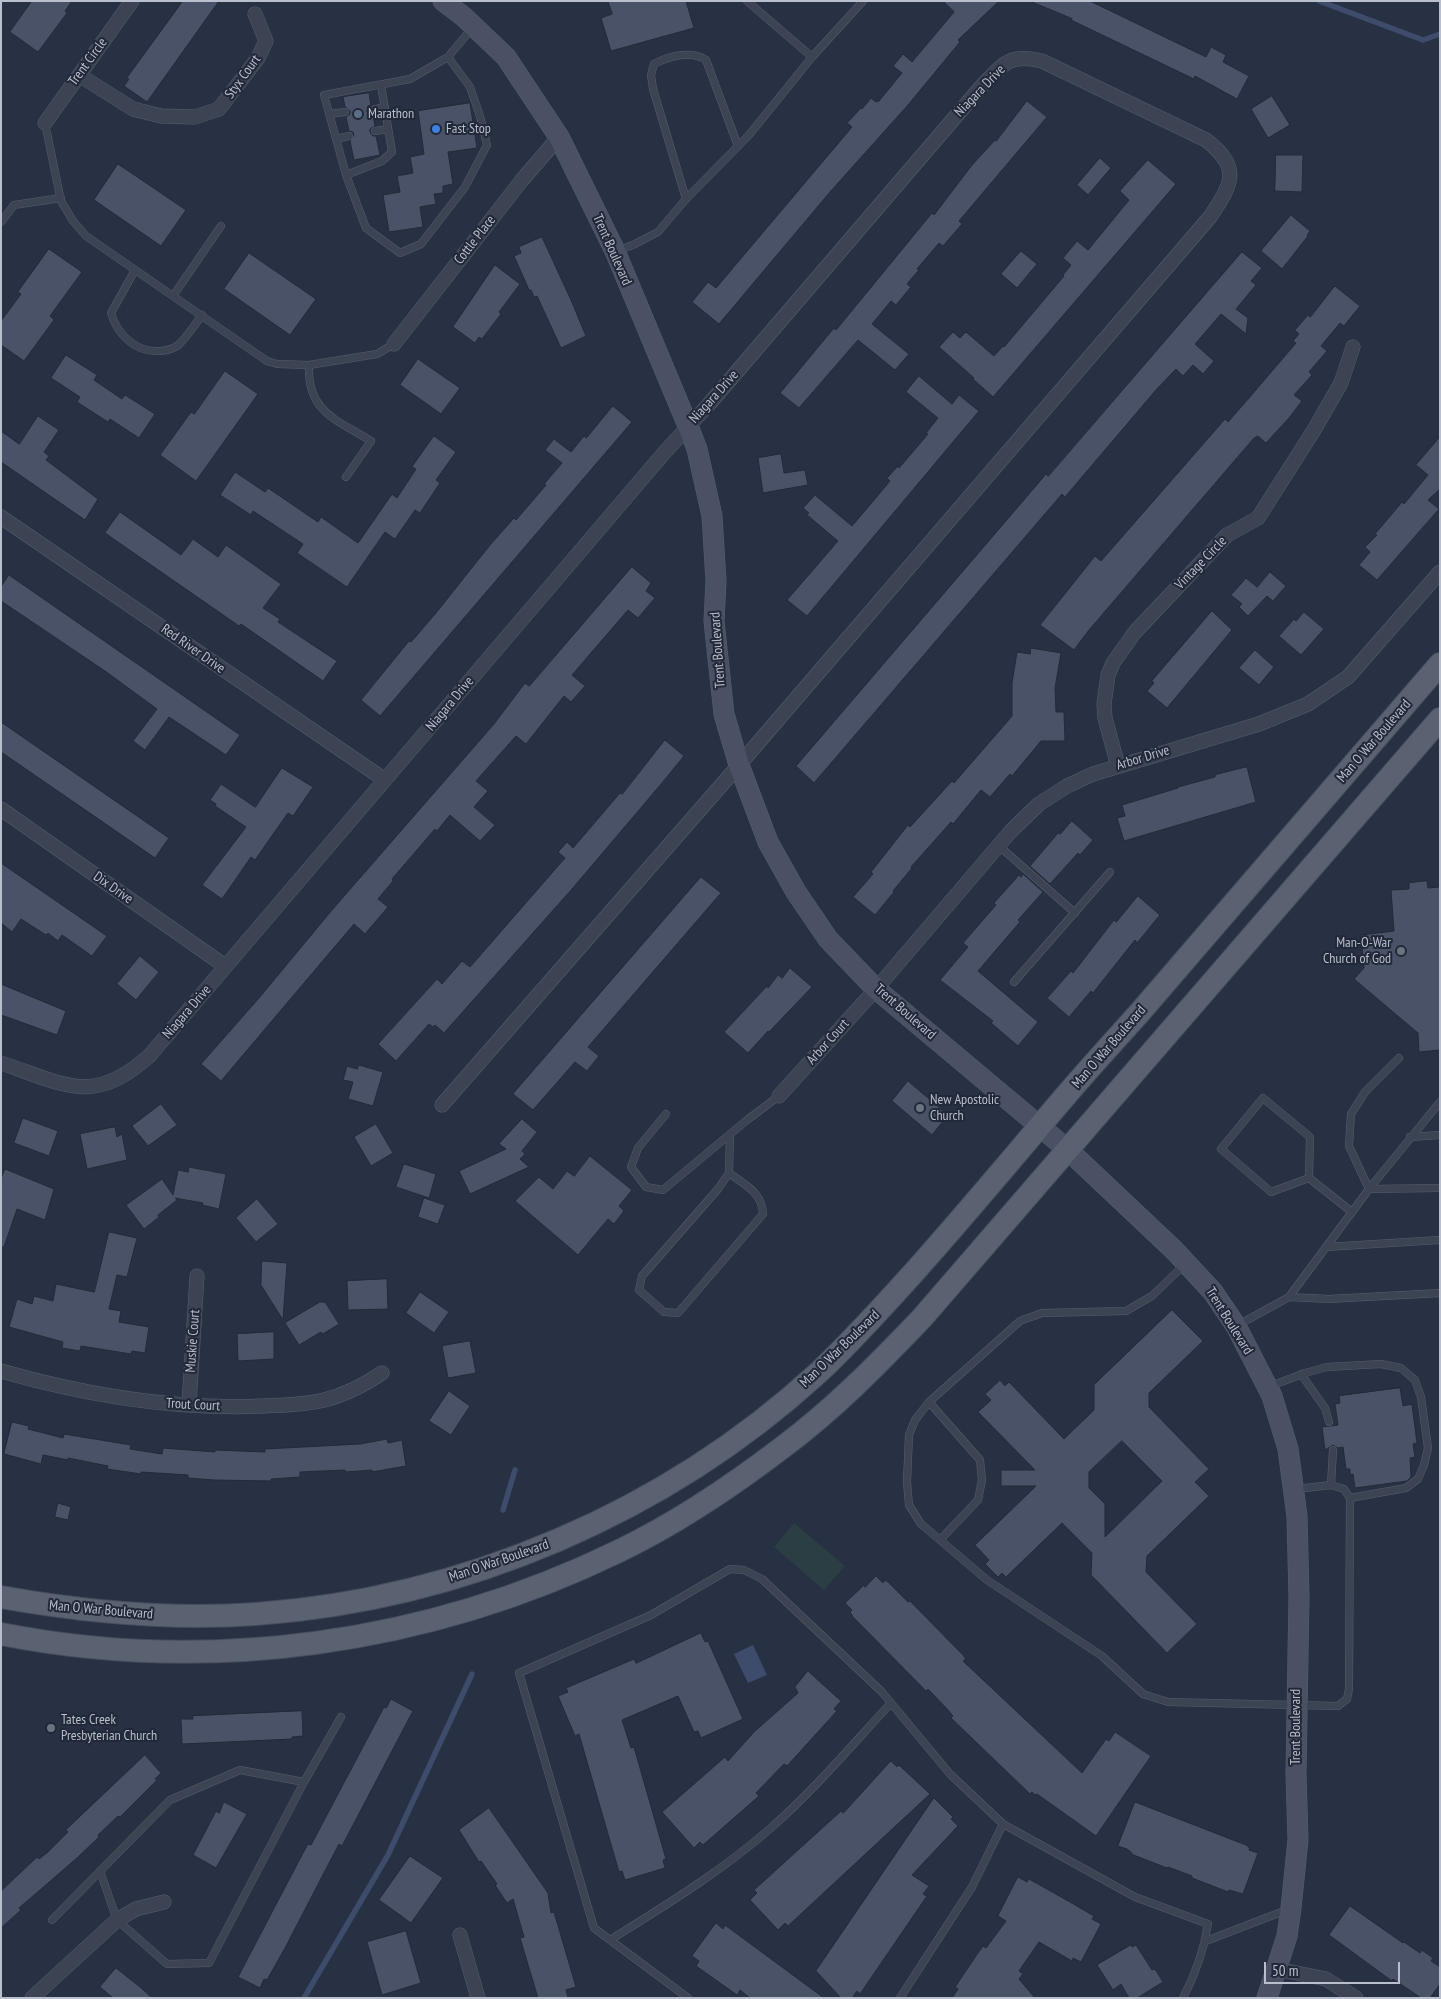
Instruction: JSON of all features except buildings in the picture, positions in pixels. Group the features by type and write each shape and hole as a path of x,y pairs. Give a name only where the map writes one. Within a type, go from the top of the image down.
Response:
{"main road":[{"name":"Man O War Boulevard","path":"1,1597 48,1606 140,1614 214,1616 259,1614 349,1603 413,1590 519,1557 566,1537 657,1490 714,1455 774,1410 818,1373 886,1304 956,1226 1440,664"},
{"path":"1,1634 81,1647 204,1652 292,1647 343,1640 431,1622 521,1593 576,1571 620,1550 688,1513 785,1446 821,1417 876,1366 922,1318 1440,719"}],"street":[{"name":"Trent Circle","path":"45,123 132,1"},
{"name":"Trent Boulevard","path":"443,1 474,26 506,57 559,137 615,252 688,426 697,450 712,516 716,581 714,621 724,714 739,765 768,842 796,892 828,939 876,989 1068,1150 1186,1263 1213,1292 1236,1326 1272,1396 1288,1449 1297,1516 1296,1705 1298,1840 1287,1936 1267,1998"},
{"name":"Styx Court","path":"79,75 133,109 161,116 195,117 219,109 258,58 266,42 255,14"},
{"name":"Niagara Drive","path":"1,1063 79,1088 106,1083 123,1076 150,1055 688,426 716,396 981,87 1000,68 1013,59 1028,58 1042,61 1206,140 1220,151 1228,162 1230,177 1225,194 1210,217 739,765 442,1105"},
{"name":"Cottle Place","path":"394,344 522,180 559,137"},
{"name":"Vintage Circle","path":"1118,766 1105,718 1104,704 1108,675 1113,662 1135,632 1226,535 1258,518 1314,430 1340,383 1353,347"},
{"name":"Red River Drive","path":"1,517 385,780"},
{"name":"Arbor Drive","path":"876,989 1010,831 1039,804 1067,786 1093,774 1259,724 1308,704 1348,677 1440,572"},
{"name":"Dix Drive","path":"1,809 225,966"},
{"name":"Arbor Court","path":"779,1096 876,989"},
{"name":"Muskie Court","path":"189,1405 197,1276"},
{"name":"Trout Court","path":"1,1371 95,1395 158,1403 240,1407 303,1404 338,1396 367,1383 382,1373"},
{"path":"39,1995 117,1920 136,1909 164,1902"},
{"path":"460,1936 478,1998"},
{"path":"1277,1969 1326,1979 1356,1998"}],"lane":[{"path":"748,1 812,57"},
{"path":"615,252 658,232 686,199 738,146 812,57 863,1"},
{"path":"448,57 470,87 487,145 465,186 421,244 400,253 366,228 346,175 324,95 410,79 448,57 474,26"},
{"path":"686,199 653,89 652,75 654,64 662,60 686,55 698,55 706,60 738,146"},
{"path":"346,175 382,160 392,152 381,85"},
{"path":"372,110 385,107"},
{"path":"329,114 345,112"},
{"path":"45,123 61,198 73,221 86,236 268,361 277,364 309,364 378,354 394,344"},
{"path":"376,131 388,129"},
{"path":"336,139 350,136"},
{"path":"1,222 14,205 61,198"},
{"path":"173,296 221,226"},
{"path":"135,270 111,313 114,326 132,344 149,352 177,346 202,315"},
{"path":"309,364 309,384 316,402 329,414 370,441 346,477"},
{"path":"998,845 1075,912"},
{"path":"1014,982 1110,872"},
{"path":"1369,1189 1349,1146 1350,1114 1365,1092 1399,1058"},
{"path":"666,1114 638,1148 631,1167 646,1187 663,1190 779,1096"},
{"path":"1263,1098 1310,1137 1309,1178 1272,1192 1221,1149 1263,1098"},
{"path":"1236,1326 1289,1297 1369,1189 1440,1102"},
{"path":"728,1173 757,1193 763,1205 763,1214 678,1313 664,1312 639,1290 642,1276 718,1189 728,1173 730,1134"},
{"path":"1410,1137 1440,1135"},
{"path":"1309,1178 1352,1212"},
{"path":"1369,1189 1440,1188"},
{"path":"1326,1247 1440,1240"},
{"path":"1186,1263 1152,1296 1126,1311 1042,1313 1020,1321 929,1402 915,1420 909,1435 907,1482 909,1505 921,1524 987,1580 1102,1656 1143,1694 1168,1702 1338,1706 1347,1699 1349,1689 1350,1498 1344,1489 1330,1485 1293,1489"},
{"path":"1289,1297 1329,1300 1440,1293"},
{"path":"1268,1388 1301,1374 1327,1367 1381,1364 1401,1368 1415,1380 1421,1397 1428,1448 1418,1479 1406,1488 1350,1498"},
{"path":"1301,1374 1325,1408 1329,1422"},
{"path":"929,1402 980,1460 982,1480 978,1500 940,1540"},
{"path":"1330,1485 1334,1450"},
{"path":"688,1998 594,1928 519,1673 651,1615 730,1569 744,1570 762,1578 881,1691 950,1774 1003,1824 1135,1897 1208,1924 1206,1941 1183,1998"},
{"path":"610,1940 710,1876 772,1828 810,1792 891,1703"},
{"path":"100,1871 117,1920 167,1964 209,1964 340,1717"},
{"path":"52,1920 170,1800 240,1770 304,1782"},
{"path":"900,1998 972,1887 1003,1824"},
{"path":"1206,1941 1291,1908"}],"shaded area":[{"path":"794,1523 845,1566 824,1590 774,1547"}],"water":[{"path":"753,1645 767,1675 748,1683 734,1654"}],"waterway":[{"path":"1319,1 1423,40 1440,34"},
{"path":"503,1510 515,1470"},
{"path":"304,1998 388,1855 472,1674"}],"place":[{"name":"Marathon","path":"358,114"},
{"name":"Fast Stop","path":"436,129"},
{"name":"Man-O-War Church of God","path":"1401,951"},
{"name":"New Apostolic Church","path":"920,1108"},
{"name":"Tates Creek Presbyterian Church","path":"51,1728"}]}
